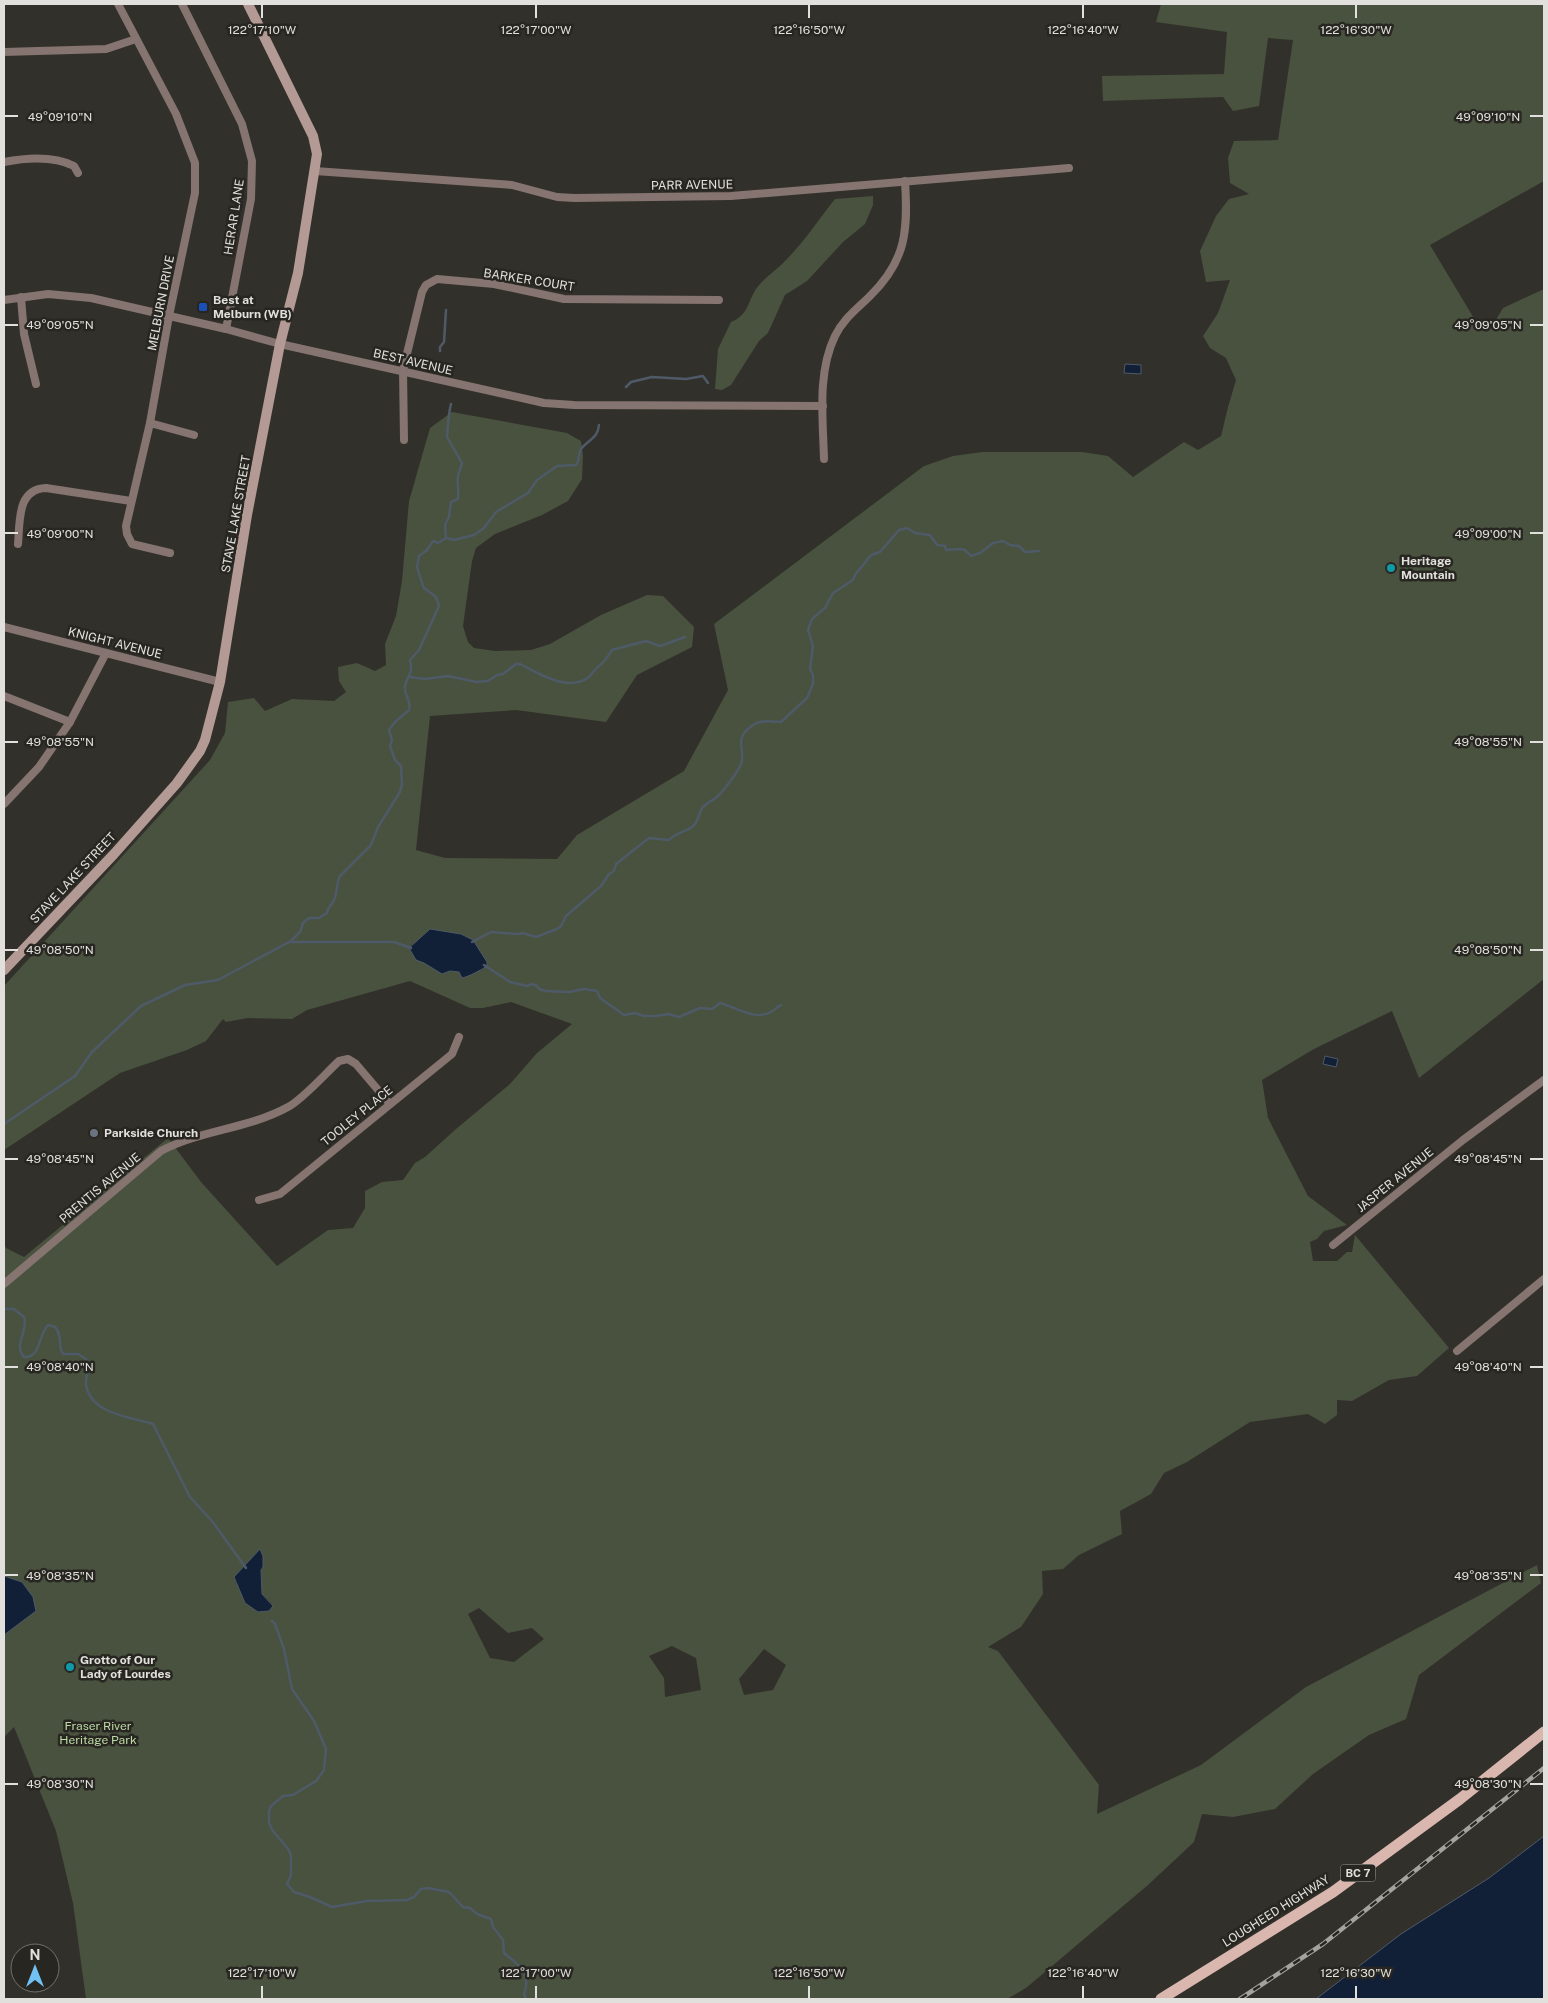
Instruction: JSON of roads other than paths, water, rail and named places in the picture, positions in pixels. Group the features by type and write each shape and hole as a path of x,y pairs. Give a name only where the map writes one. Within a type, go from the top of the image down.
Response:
{"main road":[{"name":"STAVE LAKE STREET","path":"4,970 114,854 191,765 205,740 220,682 247,515 280,344 298,273 316,171 317,154 313,136 248,4"},
{"name":"LOUGHEED HIGHWAY","path":"1162,1999 1333,1892 1460,1799 1544,1732"}],"street":[{"name":"MELBURN DRIVE","path":"118,4 176,114 196,163 195,194 169,316 150,423 131,501 127,534 132,544 170,553"},
{"name":"HERAR LANE","path":"182,4 242,124 252,161 251,199 226,329"},
{"path":"4,52 106,49 136,39"},
{"path":"4,162 14,160 55,160 74,166 78,173"},
{"name":"PARR AVENUE","path":"316,171 512,185 556,197 574,198 731,196 1069,168"},
{"path":"824,459 823,406 825,364 834,336 850,314 881,285 903,245 907,212 905,181"},
{"name":"BARKER COURT","path":"403,370 422,292 432,281 494,284 564,299 719,300"},
{"name":"BEST AVENUE","path":"4,300 20,297 66,295 91,298 226,329 280,344 558,404 823,406"},
{"path":"20,297 26,341 36,384"},
{"path":"403,370 404,440"},
{"path":"150,423 194,435"},
{"path":"18,544 22,506 25,497 37,488 131,501"},
{"name":"KNIGHT AVENUE","path":"4,627 220,682"},
{"path":"4,804 39,767 70,722 106,653"},
{"path":"4,696 70,722"},
{"name":"TOOLEY PLACE","path":"259,1200 280,1194 452,1054 459,1037"},
{"name":"PRENTIS AVENUE","path":"4,1284 161,1152 177,1142 268,1116 290,1107 339,1062 348,1059 356,1064 390,1104"},
{"name":"JASPER AVENUE","path":"1333,1245 1463,1140 1544,1080"},
{"path":"1457,1351 1544,1279"}],"water":[{"path":"1125,364 1141,365 1141,374 1124,373"},
{"path":"430,929 461,934 473,940 487,962 487,966 462,978 459,972 450,971 442,974 416,960 409,948"},
{"path":"1325,1056 1338,1059 1336,1067 1323,1064"},
{"path":"260,1549 263,1556 263,1567 261,1570 262,1594 273,1606 269,1611 258,1612 245,1603 234,1577"},
{"path":"4,1576 22,1582 33,1597 36,1611 4,1635"},
{"path":"1544,1836 1544,1999 1316,1999 1401,1934 1489,1878"}],"waterway":[{"path":"440,351 440,347 444,342 446,310"},
{"path":"626,387 631,382 652,377 686,379 703,376 708,383"},
{"path":"290,942 300,932 303,923 309,918 319,918 327,913 335,899 340,876 371,845 378,827 400,792 402,784 401,766 395,760 390,746 392,740 389,730 409,710 405,687 411,669 410,660 419,650 439,606 436,597 424,588 417,567 419,556 427,550 433,541 438,543 446,538 445,525 449,517 451,502 458,499 458,476 462,463 447,437 451,404"},
{"path":"446,538 454,540 474,535 484,528 496,512 528,493 537,480 557,466 576,465 581,449 595,436 599,425"},
{"path":"472,942 491,932 523,933 536,937 557,929 561,926 566,916 601,886 609,874 614,871 616,864 649,838 669,840 694,825 703,807 721,793 741,764 741,741 745,732 760,722 781,722 807,698 813,684 813,675 810,669 813,646 808,630 812,619 825,608 833,593 853,580 871,555 880,552 899,530 907,528 915,533 930,535 937,545 945,546 946,550 961,549 971,556 980,553 993,543 1003,541 1010,545 1019,546 1025,552 1039,551"},
{"path":"410,677 425,679 448,676 476,682 488,681 497,675 503,674 516,664 520,664 553,680 572,683 589,677 612,650 646,641 660,646 685,637"},
{"path":"4,1124 75,1076 92,1052 141,1006 185,985 218,980 289,942 394,942 411,948"},
{"path":"484,965 510,982 527,986 532,984 546,991 569,992 584,989 597,991 600,998 624,1015 635,1013 644,1016 668,1014 679,1017 700,1008 712,1009 720,1003 758,1015 771,1012 781,1005"},
{"path":"4,1309 14,1309 24,1317 25,1327 20,1342 21,1352 24,1357 34,1354 48,1325 55,1327 59,1333 60,1347 63,1354 78,1354 86,1359 88,1366 86,1385 89,1395 95,1402 113,1413 153,1424 190,1497 212,1521 246,1568"},
{"path":"272,1621 275,1624 284,1649 292,1689 314,1721 326,1749 324,1770 316,1781 293,1795 283,1796 271,1806 269,1811 269,1823 273,1831 289,1850 291,1856 291,1875 287,1884 294,1892 332,1907 367,1901 407,1900 414,1897 421,1889 428,1888 449,1892 463,1907 470,1908 477,1914 491,1919 493,1927 503,1940 504,1953 523,1970 526,1980 524,1994 526,1999"}],"railway":[{"path":"1240,1999 1323,1944 1544,1768"}],"place":[{"name":"Best at Melburn (WB)","path":"203,307"},
{"name":"Heritage Mountain","path":"1391,568"},
{"name":"Parkside Church","path":"94,1133"},
{"name":"Grotto of Our Lady of Lourdes","path":"70,1667"}],"park label":[{"name":"Fraser River Heritage Park","path":"98,1733"}]}
